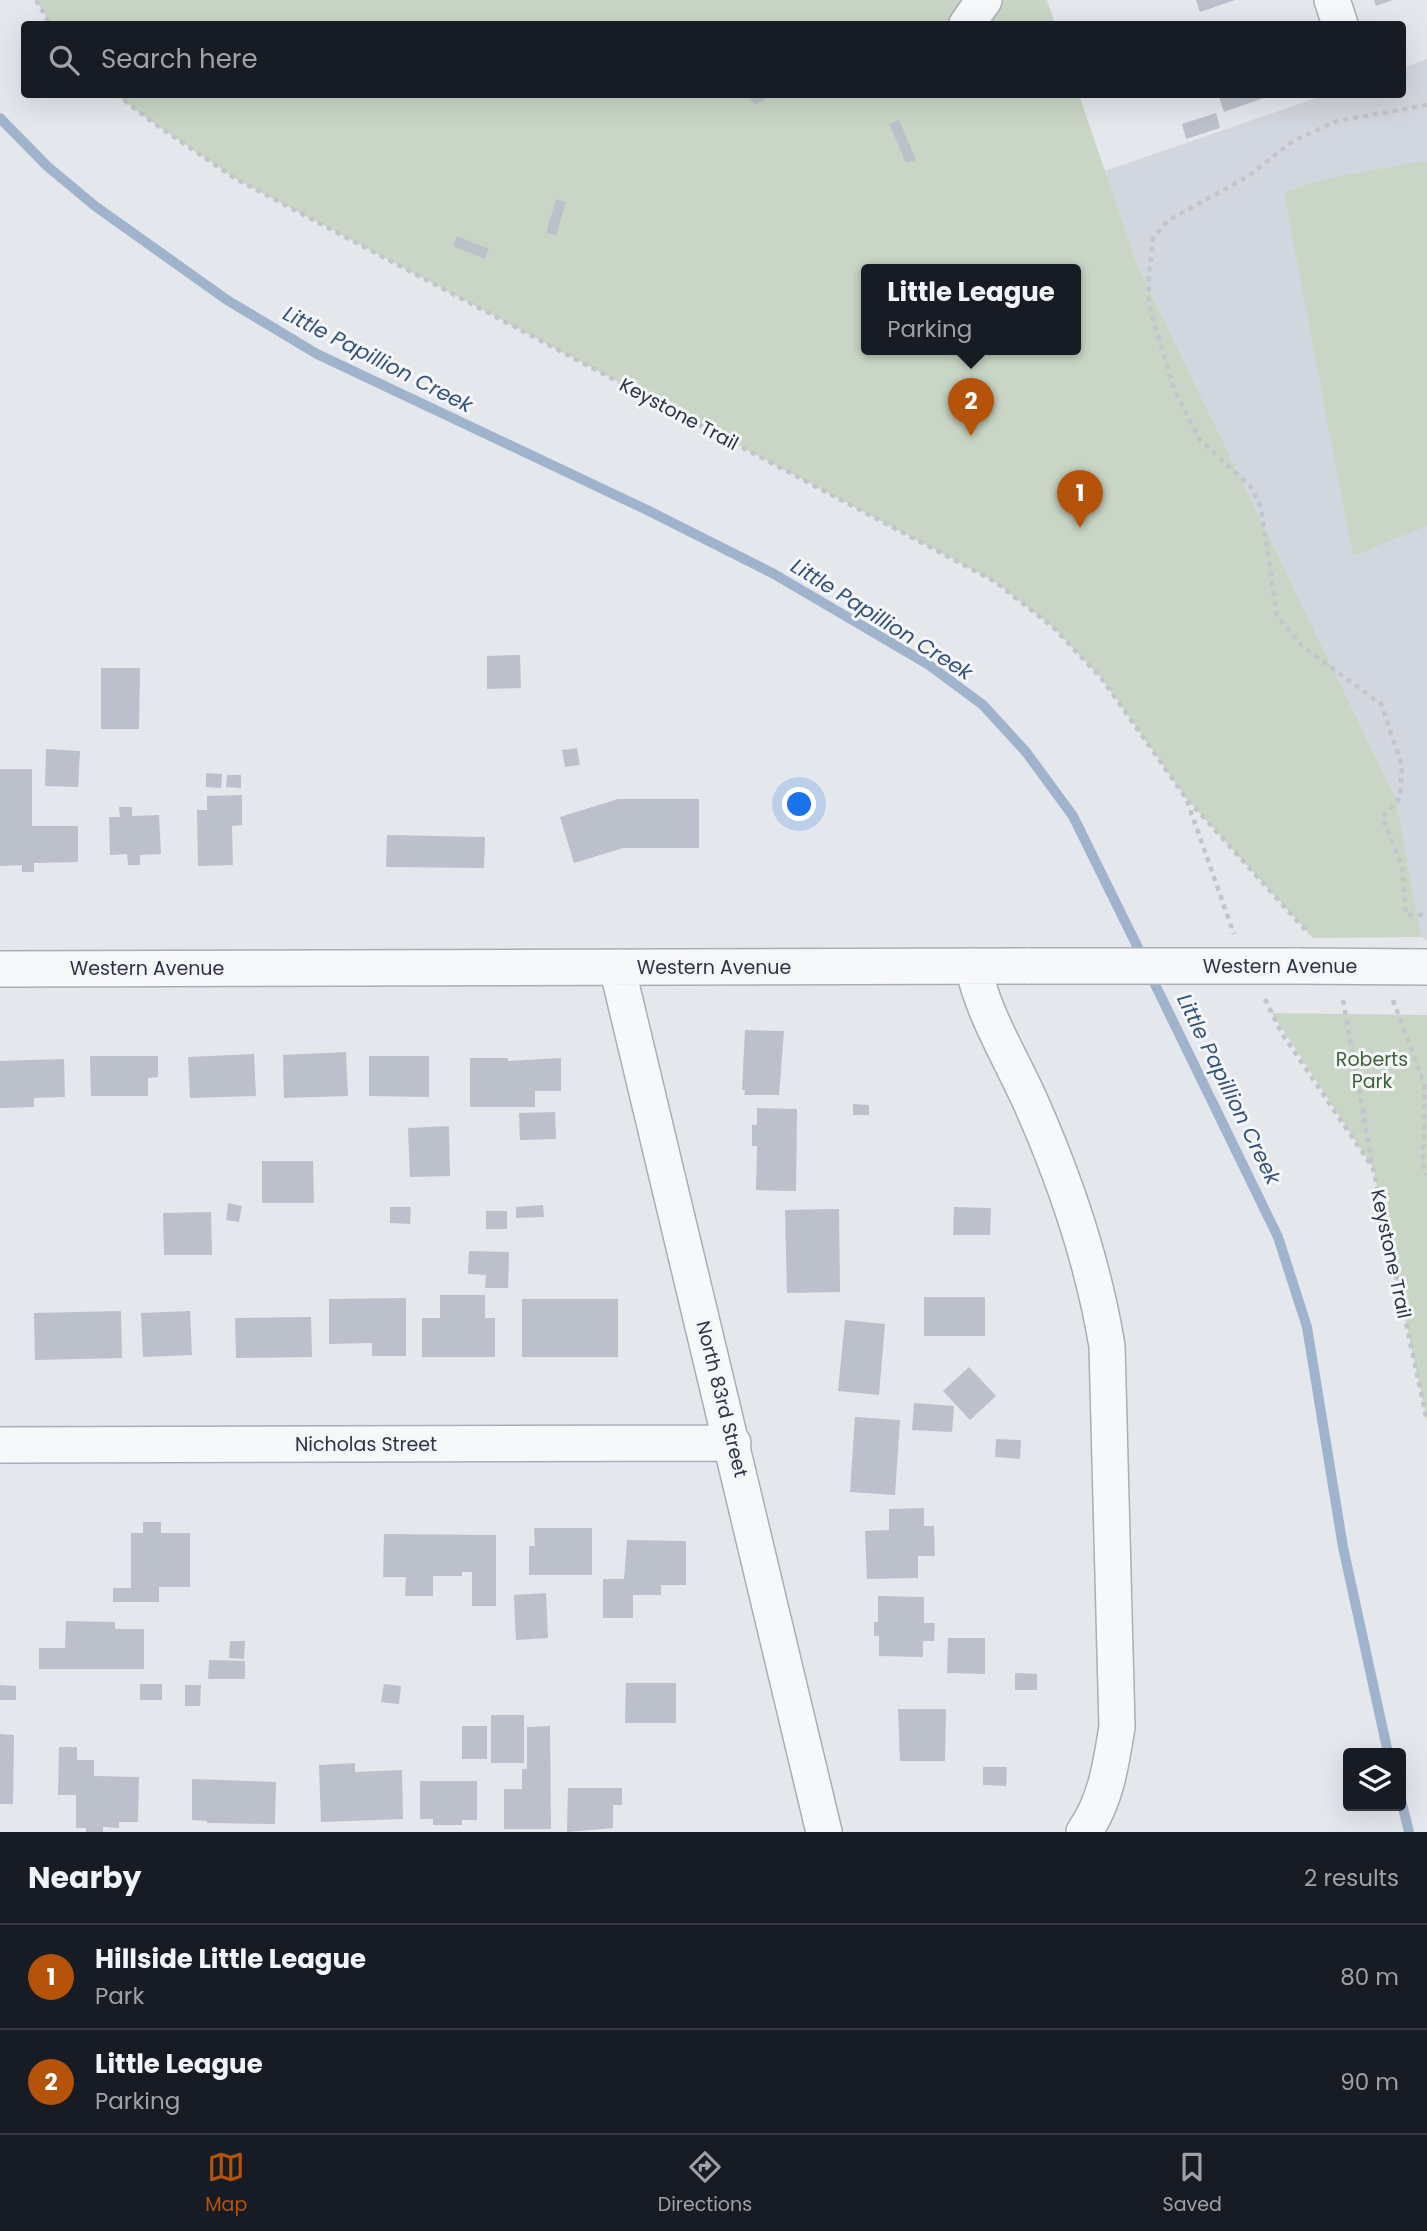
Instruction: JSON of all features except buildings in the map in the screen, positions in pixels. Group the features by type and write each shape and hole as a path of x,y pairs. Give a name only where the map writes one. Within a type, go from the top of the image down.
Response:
{"street":[{"path":"969,21 984,0"},
{"path":"1332,0 1339,21"},
{"name":"Western Avenue","path":"0,969 1029,966 1304,952 1427,967"},
{"path":"974,966 979,994 1043,1131 1077,1218 1097,1284 1107,1346 1117,1727 1110,1773 1096,1815 1084,1832"},
{"name":"North 83rd Street","path":"617,967 824,1832"},
{"name":"Nicholas Street","path":"0,1445 733,1443"}],"path":[{"path":"36,0 48,21"},
{"name":"Keystone Trail","path":"122,98 236,179 994,581 1053,627 1102,679 1186,798 1304,952"},
{"path":"1427,105 1337,121 1293,141 1247,177 1167,221 1153,239 1149,277 1149,304 1174,388 1198,438 1251,487 1261,508 1277,615 1302,646 1381,705 1402,766 1400,798 1382,817 1402,866 1406,915 1427,915"},
{"name":"Keystone Trail","path":"1343,997 1373,1168 1427,1421"},
{"path":"1391,997 1426,1086 1423,1166 1427,1175"}],"shaded area":[{"path":"1427,59 1427,941 1421,937 1396,799 1136,262 1105,171 1316,98 1406,98 1406,67"}],"green space":[{"path":"36,0 1047,0 1054,21 48,21"},
{"path":"120,98 1080,98 1136,262 1396,799 1421,937 1313,938 1186,798 1102,679 1053,627 994,581 236,179"},
{"path":"1427,162 1427,526 1353,556 1284,193 1320,180"},
{"name":"Roberts Park","path":"1272,1013 1427,1015 1427,1421 1373,1168"}],"waterway":[{"name":"Little Papillion Creek","path":"0,118 47,166 95,206 227,300 317,354 647,510 774,574 929,665 983,705 1026,752 1073,816 1143,958"},
{"name":"Little Papillion Creek","path":"1149,972 1278,1237 1307,1327 1343,1547 1387,1748"},
{"name":"Little Papillion Creek","path":"1404,1811 1409,1832"}],"place":[{"name":"Little League","path":"971,436"},
{"name":"Hillside Little League","path":"1080,528"}]}
